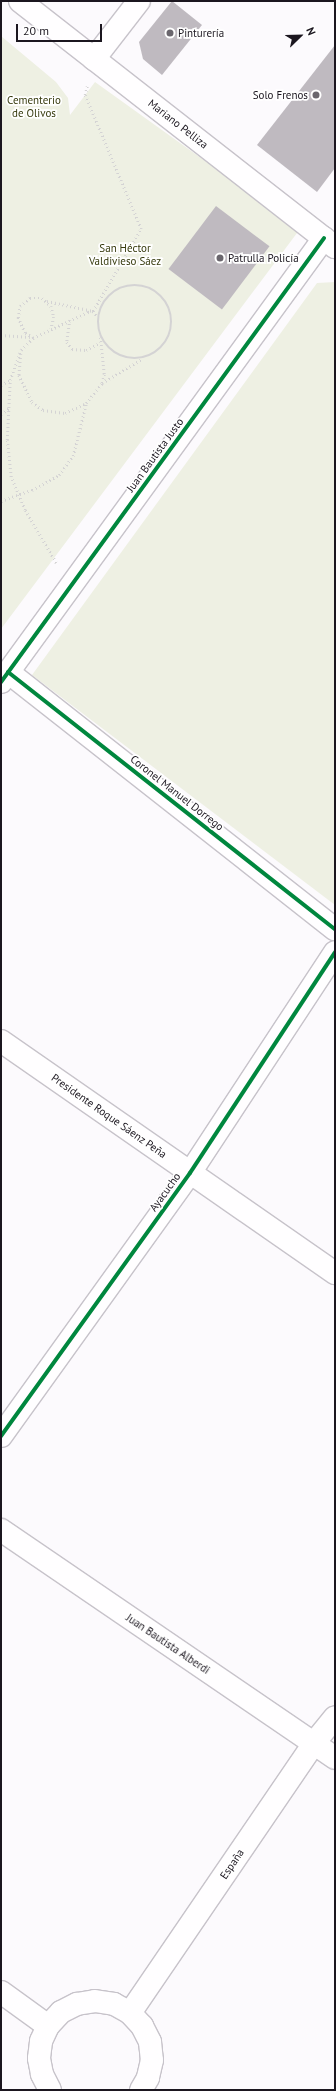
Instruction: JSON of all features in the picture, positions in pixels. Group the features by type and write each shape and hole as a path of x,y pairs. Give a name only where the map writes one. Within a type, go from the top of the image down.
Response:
{"street":[{"name":"Mariano Pelliza","path":"20,1 329,243"},
{"path":"94,59 140,1"},
{"name":"Juan Bautista Justo","path":"5,677 329,243"},
{"name":"Coronel Manuel Dorrego","path":"5,677 335,929"},
{"name":"Ayacucho","path":"1,1436 190,1173 335,952"},
{"name":"Presidente Roque Sáenz Peña","path":"1,1041 335,1274"},
{"name":"Juan Bautista Alberdi","path":"1,1530 335,1758"},
{"name":"España","path":"130,2013 314,1743 335,1717"},
{"path":"1,1992 48,2026"},
{"path":"50,2090 42,2074 39,2058 41,2041 48,2026 61,2012 77,2004 95,2001 114,2004 130,2013 142,2026 150,2042 152,2060 148,2078 141,2090"}],"path":[{"path":"70,588 41,541 11,477 7,440 8,408 10,380 21,350 33,338 70,320 93,311 142,229 86,95 94,59"},
{"path":"21,350 19,375 32,402 42,410 65,414 86,403 102,382 130,363 155,353 164,345 172,322 167,305 156,291 145,286 121,288 111,294 97,316"},
{"path":"33,338 19,324 18,318 20,306 30,298 42,298 47,301 93,311 97,316 100,336 102,382"},
{"path":"47,301 54,311 54,323 50,329"},
{"path":"70,320 67,338 72,349 82,351 100,343"},
{"path":"1,335 33,338"},
{"path":"100,336 110,349 120,355 132,359 144,358"},
{"path":"1,386 10,380"},
{"path":"1,501 49,483 67,466 78,442 86,403"},
{"path":"1,414 8,408"}],"green space":[{"name":"San Héctor Valdivieso Sáez","path":"1,36 56,82 68,98 70,115 95,82 300,229 1,629"},
{"path":"335,282 335,905 32,675 317,283"}],"building":[{"name":"Pinturería","path":"172,1 202,25 162,75 143,59 139,42"},
{"name":"Solo Frenos","path":"335,45 335,168 317,192 257,145"},
{"name":"Patrulla Policía","path":"216,206 270,246 222,309 168,269"}],"cycle path":[{"path":"1,682 324,238"},
{"path":"8,672 335,929"},
{"path":"1,1436 190,1173 335,952"}],"place":[{"name":"Pinturería","path":"170,33"},
{"name":"Solo Frenos","path":"316,95"},
{"name":"Patrulla Policía","path":"220,258"}],"park label":[{"name":"Cementerio de Olivos","path":"34,107"}]}
